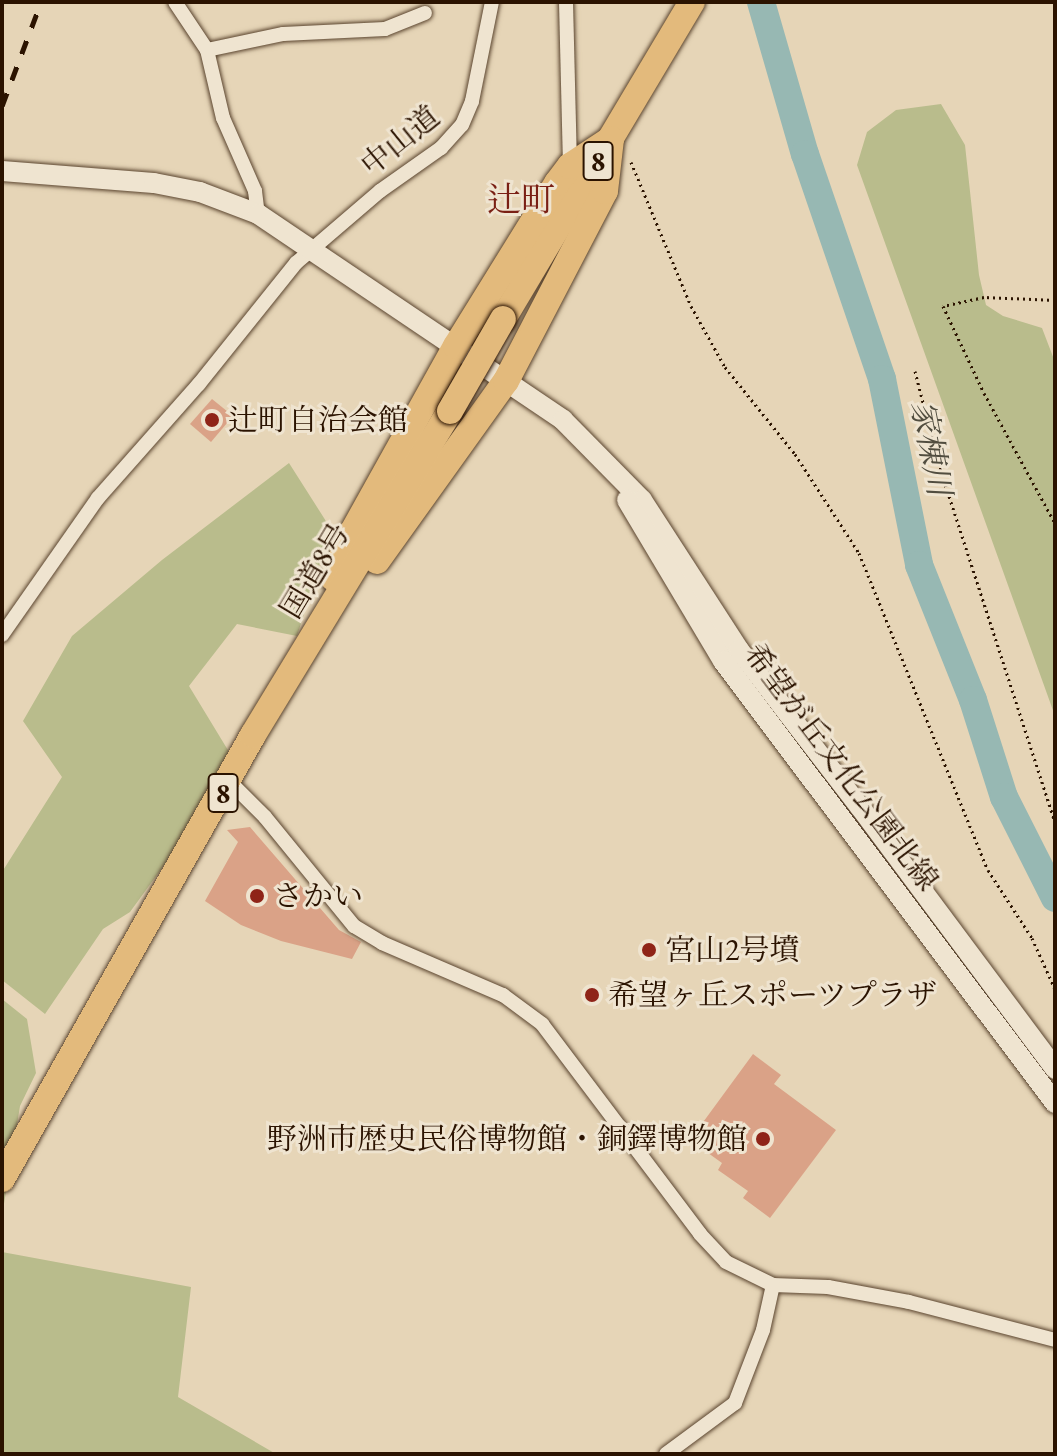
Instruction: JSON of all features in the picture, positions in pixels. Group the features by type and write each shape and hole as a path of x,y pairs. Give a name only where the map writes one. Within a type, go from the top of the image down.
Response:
{"highway":[{"name":"国道8号","path":"2,1179 90,1017 253,735 450,411 692,2"},
{"path":"321,623 333,579 353,531 456,346 570,166 615,131"},
{"path":"321,623 376,563 506,381 605,191 615,131"}],"main road":[{"name":"希望が丘文化公園北線","path":"2,171 154,183 200,192 258,214 563,420 642,500 739,650 1055,1069"},
{"name":"希望が丘文化公園北線","path":"599,454 723,661 1055,1103"}],"street":[{"path":"175,2 207,50 223,118 255,191 258,214"},
{"name":"中山道","path":"2,635 98,498 199,384 296,263 380,191 441,148 462,125 472,101 492,2"},
{"path":"566,2 570,166"},
{"path":"207,50 283,34 385,29 425,13"},
{"path":"229,781 265,817 354,926 382,943 503,995 542,1024 700,1234 726,1262 773,1285 828,1287 909,1302 1055,1340"},
{"path":"666,1454 735,1403 763,1330 773,1285"}],"path":[{"path":"615,131 691,306 725,367 795,454 859,553 988,870 1032,938 1055,989"},
{"path":"1055,300 984,297 943,306 984,393 1055,523"},
{"path":"915,371 938,462 1055,823"}],"green space":[{"path":"941,104 965,145 979,275 986,305 1003,316 1042,328 1055,362 1055,716 857,165 867,132 896,110"},
{"path":"289,463 331,529 297,636 237,624 189,686 237,765 130,912 103,929 45,1014 2,980 2,872 62,777 23,721 72,636 162,560"},
{"path":"2,999 27,1019 36,1073 20,1106 2,1216"},
{"path":"2,1252 191,1287 178,1397 276,1454 2,1454"}],"building":[{"name":"辻町自治会館","path":"212,399 233,416 211,442 190,424"},
{"name":"さかい","path":"250,827 339,930 361,942 352,959 281,941 241,925 205,901 238,842 227,830"},
{"path":"753,1054 781,1075 774,1084 836,1130 770,1218 743,1198 748,1191 718,1170 722,1163 690,1140"}],"waterway":[{"name":"家棟川","path":"761,2 805,154 882,379 919,565 973,700 1004,797 1055,898"}],"railway":[{"path":"2,106 41,2"}],"place":[{"name":"辻町自治会館","path":"212,420"},
{"name":"さかい","path":"257,896"},
{"name":"宮山2号墳","path":"649,950"},
{"name":"希望ヶ丘スポーツプラザ","path":"592,995"},
{"name":"野洲市歴史民俗博物館・銅鐸博物館","path":"763,1139"}],"district":[{"name":"辻町","path":"521,200"}]}
